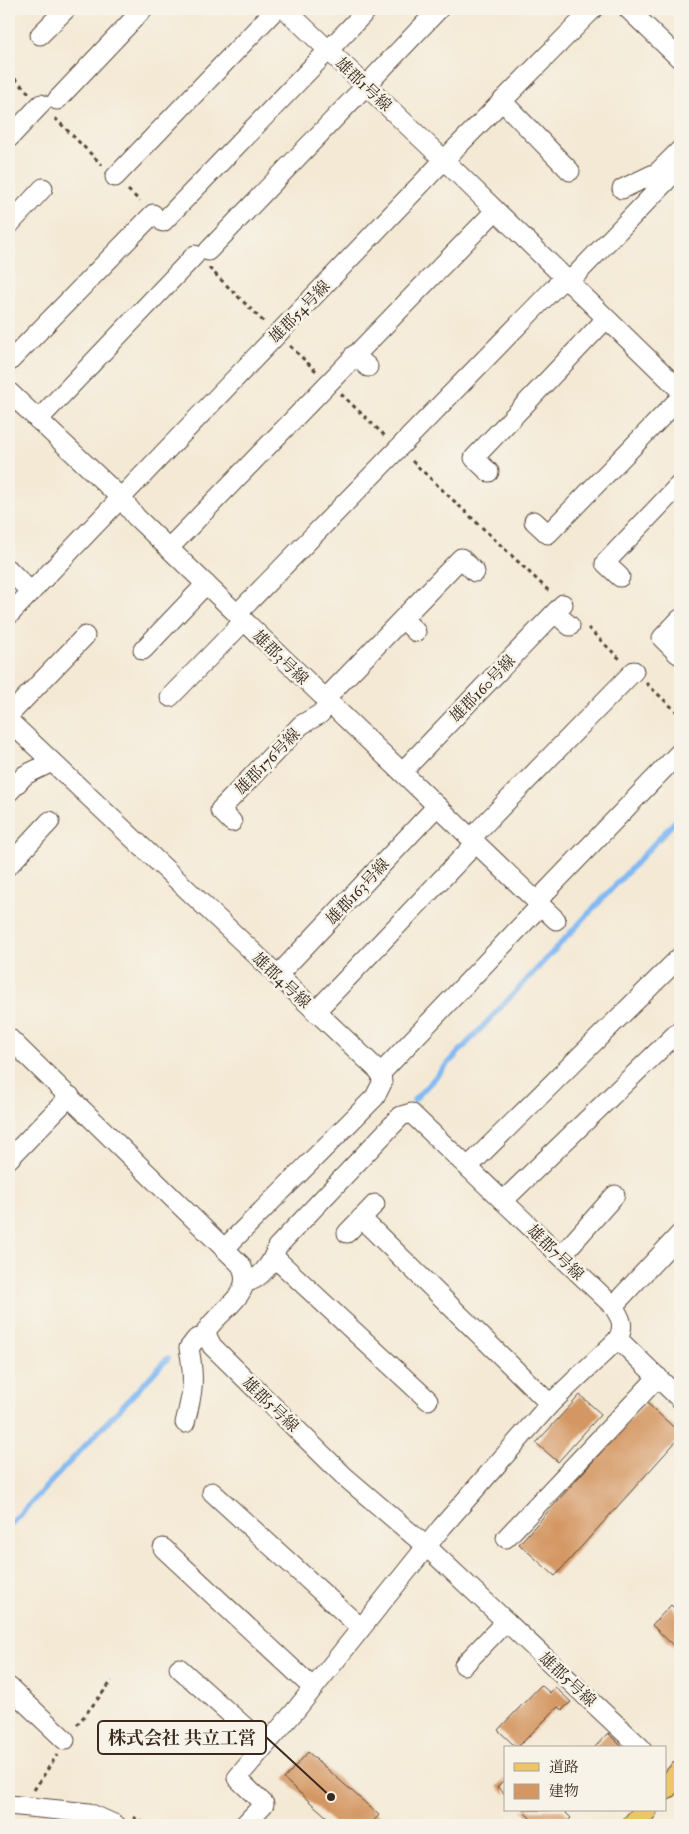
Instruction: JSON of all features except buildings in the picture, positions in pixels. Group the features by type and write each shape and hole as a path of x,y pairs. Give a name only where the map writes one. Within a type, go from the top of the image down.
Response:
{"main road":[{"path":"633,1825 644,1812"}],"street":[{"path":"40,35 66,9"},
{"path":"9,138 49,102 143,9"},
{"path":"115,177 284,9"},
{"name":"雄郡1号線","path":"284,9 444,160 566,281 680,390"},
{"path":"9,362 158,218 368,9"},
{"path":"38,420 439,9"},
{"name":"雄郡54号線","path":"9,615 444,160 593,9"},
{"path":"628,9 680,59"},
{"path":"502,101 570,171"},
{"path":"622,189 658,172 680,150"},
{"path":"170,697 240,617 566,281 671,185"},
{"path":"9,224 43,188"},
{"path":"169,548 361,361 495,210"},
{"path":"489,472 474,458 546,394 606,319"},
{"name":"雄郡3号線","path":"9,392 122,498 136,517 556,920"},
{"path":"534,522 548,534 604,463 680,398"},
{"path":"620,577 605,563 680,484"},
{"path":"328,701 410,625 461,558 475,572"},
{"path":"9,570 31,592"},
{"path":"143,650 206,584"},
{"name":"雄郡160号線","path":"402,772 479,704 559,608 570,626"},
{"path":"678,654 662,638 680,619"},
{"path":"9,715 85,636"},
{"path":"316,1012 634,671"},
{"name":"雄郡176号線","path":"232,822 220,810 302,725 320,714 328,701"},
{"name":"雄郡4号線","path":"9,721 380,1073"},
{"path":"224,1249 375,1097 382,1083 380,1073 680,752"},
{"path":"9,792 25,775 52,762"},
{"name":"雄郡163号線","path":"277,976 437,806"},
{"path":"9,865 50,821"},
{"path":"468,1167 680,957"},
{"path":"503,1201 680,1030"},
{"path":"9,1038 241,1265 245,1273 246,1282 243,1292 210,1325 206,1336 196,1339 189,1348 194,1372 194,1389 185,1423"},
{"path":"9,1159 70,1096"},
{"name":"雄郡7号線","path":"274,1257 277,1247 303,1219 401,1116 411,1113 613,1306 621,1318 622,1330 618,1339"},
{"path":"561,1256 615,1196"},
{"path":"347,1233 375,1204"},
{"path":"361,1218 550,1404"},
{"path":"613,1306 680,1234"},
{"path":"246,1282 253,1281 274,1257 428,1400"},
{"name":"雄郡5号線","path":"206,1336 212,1346 344,1476 427,1547 639,1746"},
{"path":"244,1825 264,1804 237,1778 313,1688 427,1547 550,1404 618,1339 680,1399"},
{"path":"506,1538 658,1377"},
{"path":"212,1492 361,1628"},
{"path":"163,1548 184,1557 313,1688"},
{"path":"464,1665 506,1621"},
{"path":"179,1668 266,1745"},
{"path":"9,1687 65,1740"},
{"path":"9,1805 89,1813 116,1825"}],"waterway":[{"path":"414,1100 680,816"},
{"path":"9,1526 168,1358"}],"place":[{"name":"株式会社 共立工営","path":"331,1797"}]}
